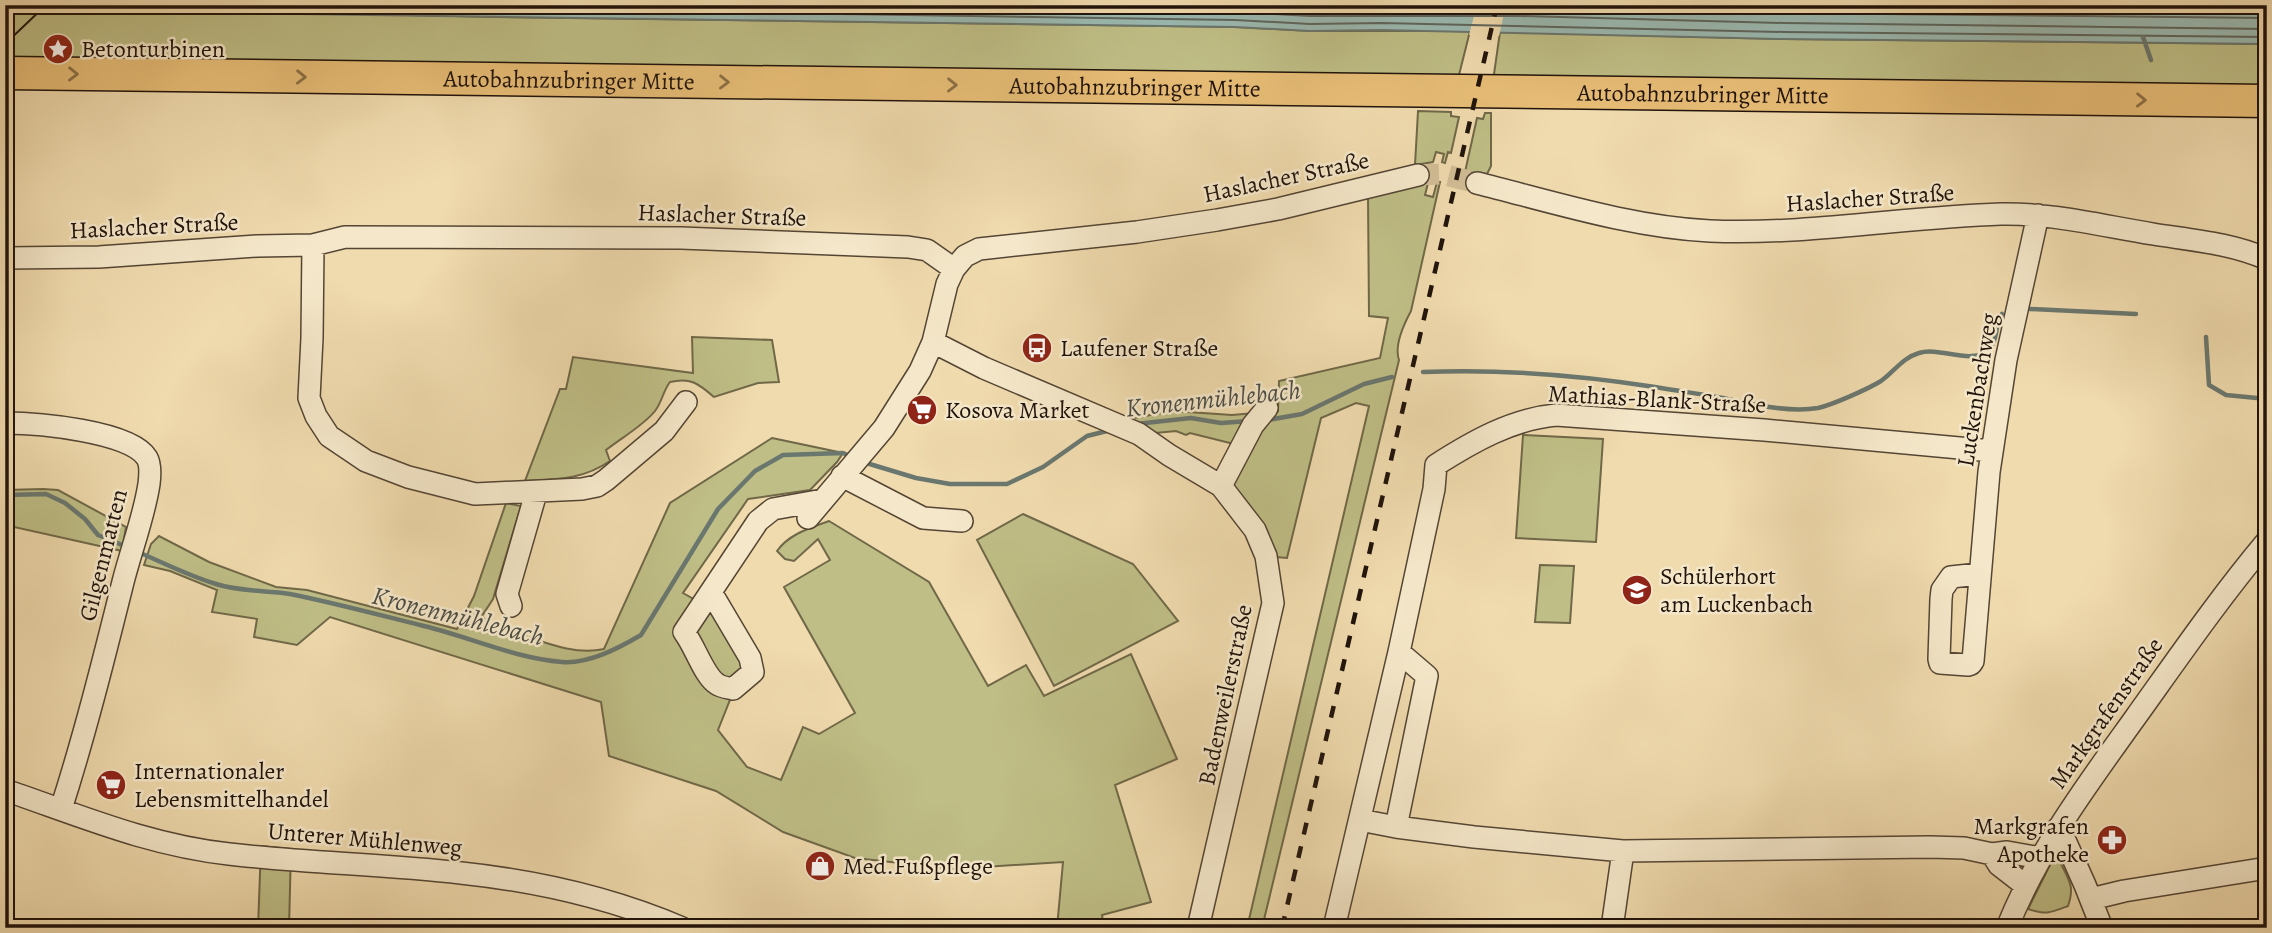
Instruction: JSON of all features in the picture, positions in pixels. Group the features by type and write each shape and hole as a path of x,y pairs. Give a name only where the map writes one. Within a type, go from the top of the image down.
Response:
{"highway":[{"name":"Autobahnzubringer Mitte","path":"5,74 2267,101"}],"street":[{"name":"Haslacher Straße","path":"5,258 99,257 257,246 313,245 345,237 545,236 908,247 927,250 954,269 965,256 979,249 1137,232 1241,216 1418,175"},
{"name":"Haslacher Straße","path":"1477,183 1615,217 1709,231 1788,231 2001,214 2038,215 2221,245 2267,259"},
{"name":"Luckenbachweg","path":"1979,574 1992,451 2006,360 2038,215"},
{"path":"313,245 309,398 316,416 329,436 366,461 444,488 474,494 536,493 597,486 664,431 686,402"},
{"path":"808,519 884,428 920,371 933,342 947,284 954,269"},
{"name":"Badenweilerstraße","path":"933,342 984,368 1136,432 1221,486 1255,530 1266,556 1273,603 1198,928"},
{"path":"1221,486 1261,415"},
{"name":"Mathias-Blank-Straße","path":"1334,928 1399,652 1434,489 1436,465 1466,446 1505,427 1556,415 1777,431 1992,451"},
{"name":"Gilgenmatten","path":"5,423 68,428 122,440 136,446 150,464 149,484 88,719 61,809"},
{"path":"853,463 923,518 962,521"},
{"path":"511,606 507,594 536,493"},
{"path":"711,592 758,521 766,514 773,509 823,500"},
{"name":"Markgrafenstraße","path":"2007,928 2040,858 2083,790 2190,641 2267,541"},
{"path":"1396,827 1427,676 1399,652"},
{"name":"Unterer Mühlenweg","path":"5,790 107,827 177,846 228,854 464,873 529,883 629,906 682,928"},
{"path":"1360,820 1396,827 1622,851 1930,848 1964,849 1992,854 2007,852 2040,858"},
{"path":"2059,828 2102,928"},
{"path":"1612,928 1622,851"},
{"path":"1992,854 1999,865 2026,886"},
{"path":"2091,899 2124,891 2267,868"}],"shaded area":[{"path":"5,6 497,17 1235,27 1310,31 1470,31 1458,79 6,63 13,56 5,54"},
{"path":"1500,32 1783,39 2267,44 2267,93 1493,81"},
{"path":"1418,111 1451,112 1451,116 1459,117 1451,153 1448,152 1445,163 1442,162 1444,154 1436,152 1433,162 1415,165"},
{"path":"1485,113 1491,113 1491,166 1487,174 1465,172 1477,118 1483,119"},
{"path":"1437,182 1440,182 1411,311 1399,342 1399,360 1262,928 1247,928 1369,406 1356,403 1321,418 1287,558 1276,557 1229,487 1234,444 1176,431 1155,433 1128,419 1173,411 1232,415 1278,411 1279,381 1380,358 1388,318 1369,316 1368,196 1428,183 1425,195 1433,197"},
{"path":"692,337 772,340 779,382 758,383 714,397 694,383 684,380 670,382 650,416 606,450 610,461 579,475 525,481 560,389 566,389 573,357 693,373"},
{"path":"1523,435 1603,439 1596,542 1516,538"},
{"path":"772,438 843,453 810,490 748,499 683,593 709,604 743,667 718,730 747,767 781,780 803,727 819,734 855,713 784,587 830,560 818,539 794,561 785,559 777,551 794,536 829,521 929,582 988,686 1026,665 1044,696 1131,654 1177,759 1115,785 1151,902 1102,915 1104,928 1057,928 1063,862 953,869 855,858 783,832 716,791 609,756 601,702 330,617 297,645 254,637 257,619 212,612 217,590 170,571 144,565 151,544 159,536 209,562 276,587 307,590 457,629 474,596 506,503 521,506 493,599 482,616 498,628 556,646 592,651 604,649 670,503"},
{"path":"5,490 58,490 126,527 122,551 5,525"},
{"path":"1023,514 1133,564 1178,621 1054,686 977,540"},
{"path":"1540,565 1574,566 1570,623 1535,622"},
{"path":"261,846 291,849 289,928 258,928"},
{"path":"2055,860 2060,862 2070,883 2068,906 2048,912 2028,909 2051,863"}],"water":[{"path":"5,5 2267,5 2267,44 1783,39 1382,30 1310,31 1235,27 298,14"}],"pier":[{"path":"1477,5 1506,5 1499,36 1469,35"}],"waterway":[{"path":"2143,37 2151,60"},
{"name":"Kronenmühlebach","path":"2030,309 2136,314"},
{"name":"Kronenmühlebach","path":"1423,372 1481,371 1568,376 1655,387 1770,407 1818,408 1881,381 1908,358 1919,353 1937,352 1966,356 1983,353 1993,344 2002,314"},
{"name":"Kronenmühlebach","path":"2206,337 2209,385 2226,395 2267,399"},
{"name":"Kronenmühlebach","path":"1268,420 1302,414 1364,384 1392,377"},
{"name":"Kronenmühlebach","path":"1136,424 1191,418 1221,423 1249,421"},
{"name":"Kronenmühlebach","path":"863,462 916,478 950,484 1007,484 1043,467 1087,436 1111,430"},
{"name":"Kronenmühlebach","path":"138,552 225,587 290,594 357,609 527,656 572,662 603,654 641,635 718,509 755,471 783,455 843,453 852,457"},
{"name":"Kronenmühlebach","path":"5,495 46,494 65,503 85,519 98,535 127,547"}],"tunnel":[{"path":"1418,175 1442,174 1477,183"}],"tram line":[{"path":"5,44 46,5"}],"railway":[{"path":"1282,928 1497,5"}],"place":[{"name":"Betonturbinen","path":"58,49"},
{"name":"Laufener Straße","path":"1037,348"},
{"name":"Kosova Market","path":"922,410"},
{"name":"Schülerhort am Luckenbach","path":"1637,590"},
{"name":"Internationaler Lebensmittelhandel","path":"111,785"},
{"name":"Markgrafen Apotheke","path":"2112,840"},
{"name":"Med.Fußpflege","path":"820,866"}]}
